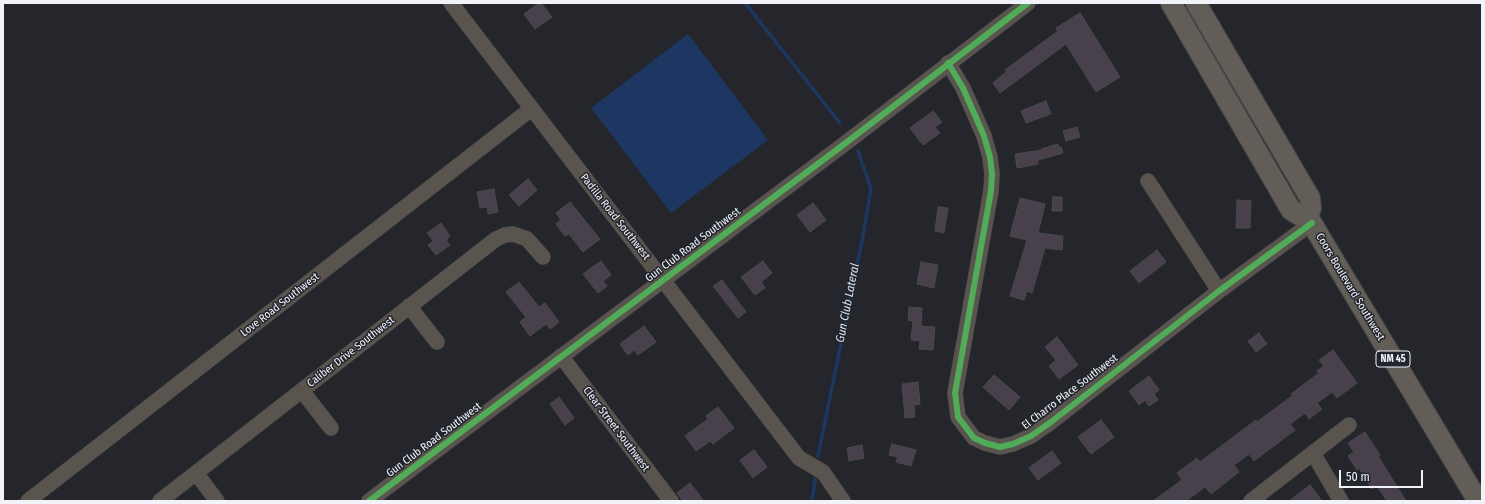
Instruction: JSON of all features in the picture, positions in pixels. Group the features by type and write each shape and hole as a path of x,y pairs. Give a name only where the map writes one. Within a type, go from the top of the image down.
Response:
{"main road":[{"path":"1171,3 1292,210 1310,220 1310,198 1196,3"},
{"name":"Coors Boulevard Southwest","path":"1310,220 1478,501"}],"street":[{"name":"Padilla Road Southwest","path":"451,3 799,458 823,472 843,501"},
{"name":"Gun Club Road Southwest","path":"369,501 1028,3"},
{"name":"El Charro Place Southwest","path":"948,63 963,88 984,136 990,157 992,174 991,191 955,393 958,417 974,438 985,443 1000,447 1031,436 1310,220"},
{"name":"Love Road Southwest","path":"28,501 531,109"},
{"path":"1148,181 1219,291"},
{"name":"Caliber Drive Southwest","path":"160,501 496,239 505,235 513,234 527,240 543,258"},
{"path":"410,306 437,342"},
{"name":"Clear Street Southwest","path":"561,356 671,501"},
{"path":"302,390 331,428"},
{"path":"1251,501 1349,425"},
{"path":"1313,453 1341,501"},
{"path":"196,473 217,501"}],"water":[{"path":"688,34 768,140 671,213 591,108"}],"building":[{"path":"541,3 552,17 535,29 524,14"},
{"path":"1080,13 1120,77 1096,92 1066,44 1000,93 993,83 1006,72 1005,70 1058,31 1056,28"},
{"path":"1046,101 1051,114 1026,123 1021,111"},
{"path":"933,111 942,122 935,127 940,133 923,145 910,128"},
{"path":"1077,127 1080,137 1066,141 1063,131"},
{"path":"1058,144 1058,147 1061,147 1063,153 1038,160 1038,164 1017,168 1015,154 1042,150 1041,149"},
{"path":"528,179 537,190 519,206 509,195"},
{"path":"494,189 498,212 488,214 487,207 480,208 477,192"},
{"path":"1053,197 1062,197 1062,211 1052,211"},
{"path":"1020,198 1045,204 1038,233 1063,236 1062,250 1045,248 1032,293 1027,291 1024,300 1010,296 1027,240 1010,236"},
{"path":"1237,200 1251,201 1250,228 1236,228"},
{"path":"570,202 600,239 583,252 569,234 565,236 556,224 561,220 556,213"},
{"path":"813,203 826,220 810,232 797,215"},
{"path":"938,207 948,208 944,233 935,231"},
{"path":"441,223 450,236 446,240 450,245 436,255 428,245 433,241 427,233"},
{"path":"1157,250 1166,262 1139,283 1130,271"},
{"path":"601,261 611,275 603,281 607,286 598,293 583,274"},
{"path":"763,261 772,273 761,282 765,288 755,295 741,277"},
{"path":"921,262 938,265 934,288 917,284"},
{"path":"722,280 746,312 738,318 713,286"},
{"path":"519,282 539,307 545,303 559,322 550,329 546,324 530,336 520,322 526,317 506,292"},
{"path":"909,307 922,308 921,326 935,327 933,350 919,349 920,341 911,340 913,321 908,320"},
{"path":"644,326 656,342 638,355 634,350 628,355 620,344"},
{"path":"1259,333 1267,344 1256,352 1248,341"},
{"path":"1057,337 1078,365 1059,379 1049,366 1056,360 1045,347"},
{"path":"1333,350 1357,383 1337,398 1332,392 1317,403 1322,409 1309,419 1305,413 1290,424 1295,430 1254,461 1249,454 1234,465 1239,472 1211,494 1205,487 1186,501 1153,501 1182,480 1177,473 1197,458 1200,462 1256,420 1257,422 1292,396 1291,394 1319,373 1317,371 1324,366 1319,360"},
{"path":"994,375 1020,397 1009,410 983,387"},
{"path":"1149,376 1159,390 1154,394 1158,400 1149,406 1145,400 1139,405 1129,391"},
{"path":"918,382 920,404 914,405 915,417 905,418 902,384"},
{"path":"559,397 574,418 565,425 550,404"},
{"path":"718,407 734,428 713,444 710,441 696,451 685,436 708,419 706,416"},
{"path":"1101,420 1114,437 1091,454 1078,437"},
{"path":"1365,432 1406,501 1387,501 1377,486 1372,489 1359,468 1357,470 1348,456 1354,452 1348,443"},
{"path":"892,444 916,450 911,466 896,462 898,457 889,455"},
{"path":"862,445 864,458 849,461 847,448"},
{"path":"754,450 767,467 753,478 740,460"},
{"path":"1052,451 1061,463 1038,480 1029,468"},
{"path":"690,483 704,501 683,501 677,493"},
{"path":"1310,485 1322,501 1289,501"}],"waterway":[{"name":"Gun Club Lateral","path":"745,3 840,123"},
{"name":"Gun Club Lateral","path":"818,456 863,236 871,189 858,151"},
{"name":"Gun Club Lateral","path":"812,501 816,474"}],"cycle path":[{"path":"369,501 847,142 1028,3"},
{"path":"948,63 963,88 984,136 990,157 992,174 991,191 955,393 958,417 974,438 985,443 1000,447 1013,444 1031,436 1219,291 1312,223"}]}
